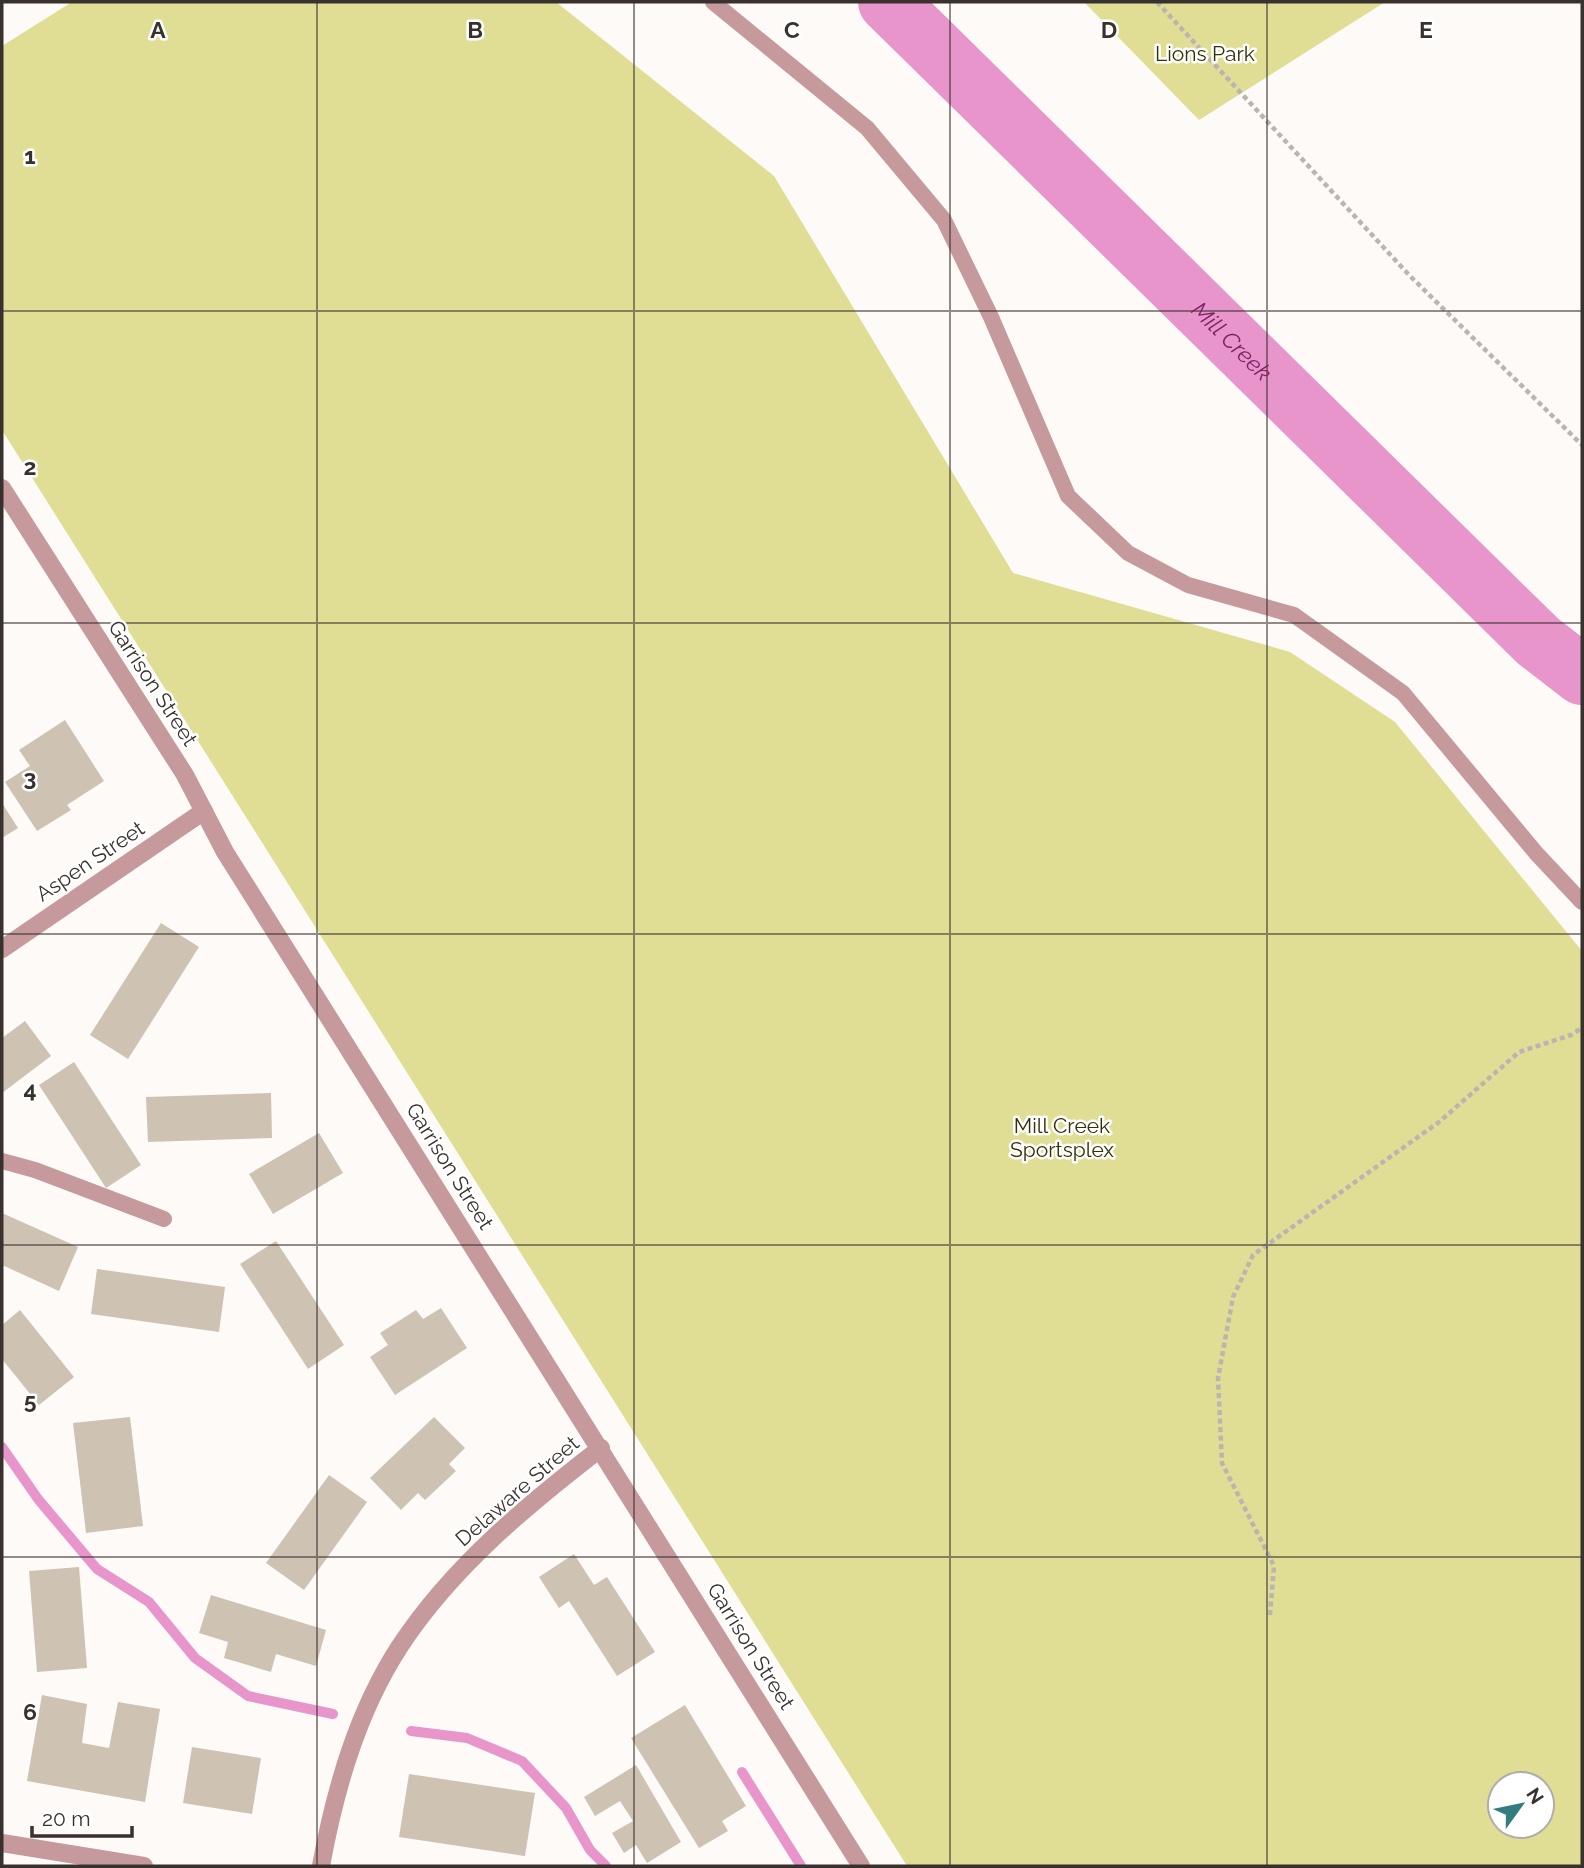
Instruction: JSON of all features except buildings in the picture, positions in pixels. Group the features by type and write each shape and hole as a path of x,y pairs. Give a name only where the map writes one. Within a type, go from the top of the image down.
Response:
{"street":[{"name":"Garrison Street","path":"2,488 9,514 185,775 225,852 861,1866"},
{"name":"Aspen Street","path":"2,949 204,811"},
{"name":"Delaware Street","path":"321,1866 344,1769 369,1703 400,1646 442,1592 492,1538 547,1489 601,1448"},
{"path":"2,1843 144,1866"}],"lane":[{"path":"713,2 867,128 944,220 991,317 1069,496 1128,553 1188,585 1294,615 1403,693 1536,853 1582,902"},
{"path":"2,1161 35,1170 164,1219"}],"path":[{"path":"1157,2 1409,275 1582,445"},
{"path":"1270,1615 1274,1566 1223,1463 1218,1378 1233,1297 1253,1255 1439,1122 1519,1052 1571,1035 1582,1028"}],"green space":[{"name":"Mill Creek Sportsplex","path":"72,2 556,2 774,176 1013,573 1290,652 1395,722 1582,951 1582,1866 907,1866 2,430 2,46"},
{"name":"Lions Park","path":"1084,2 1385,2 1199,120"}],"waterway":[{"name":"Mill Creek","path":"888,2 1538,641 1582,675"},
{"path":"2,1447 38,1499 97,1569 149,1602 195,1658 248,1696 333,1714"},
{"path":"411,1731 467,1738 522,1761 566,1808 590,1850 606,1866"},
{"path":"742,1772 801,1866"}]}
